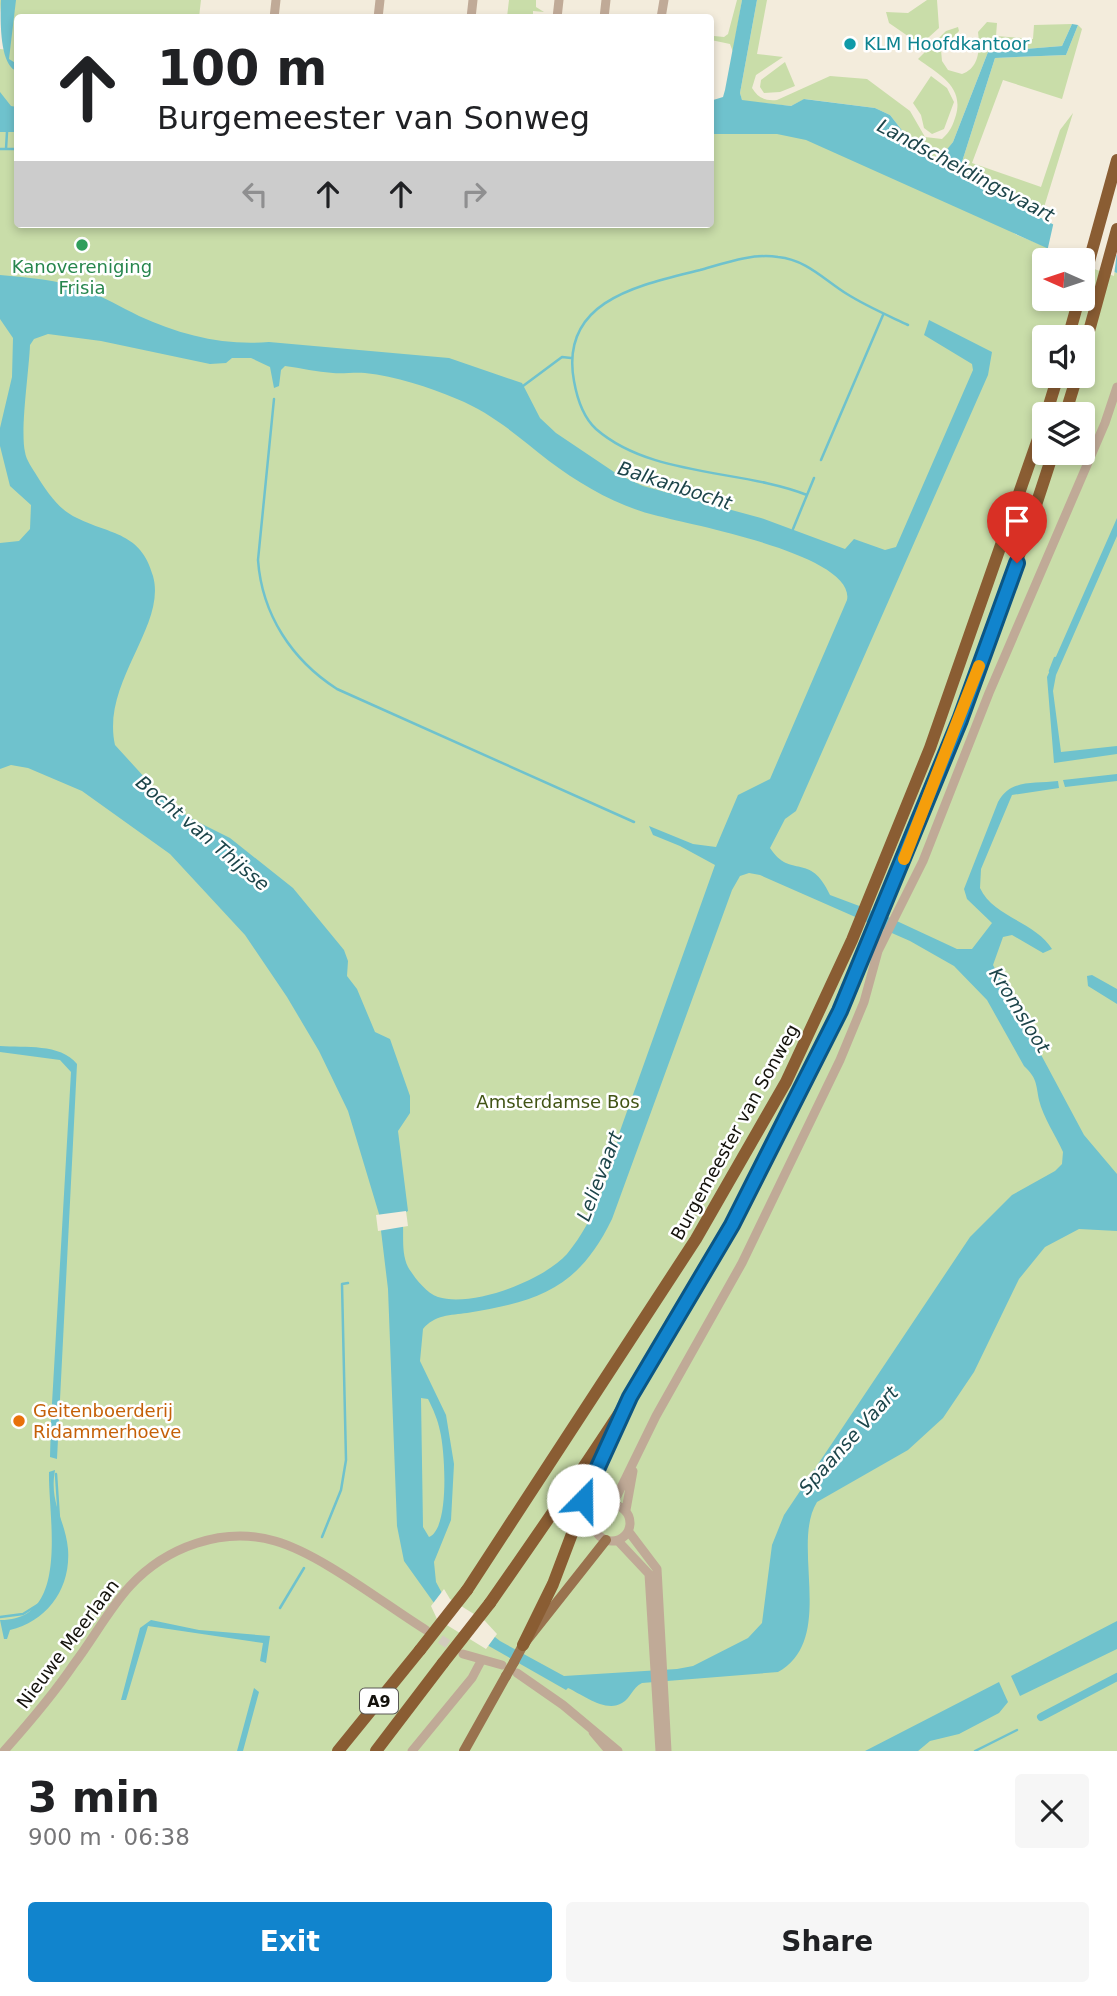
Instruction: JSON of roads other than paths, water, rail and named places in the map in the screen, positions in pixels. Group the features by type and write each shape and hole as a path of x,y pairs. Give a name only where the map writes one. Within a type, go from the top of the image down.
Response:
{"highway":[{"path":"1093,248 1117,160"},
{"path":"1092,325 1116,234"},
{"name":"Burgemeester van Sonweg","path":"338,1751 467,1590 662,1294 730,1182 786,1082 852,940 930,748 1032,457"},
{"name":"Burgemeester van Sonweg","path":"376,1751 490,1603 630,1397 732,1225 873,950 890,895 960,720 1049,465"},
{"name":"A9","path":"523,1645 553,1584 587,1485 630,1397"}],"main road":[{"path":"464,1751 523,1645 606,1540"}],"street":[{"path":"613,1504 656,1416 742,1263 793,1163 856,1023 873,950 923,862 989,694 1099,439 1117,387"},
{"path":"618,1541 629,1532 631,1524 626,1510 633,1466"},
{"path":"626,1510 613,1504 601,1508 594,1519 596,1532 606,1540 618,1541 649,1574 659,1659"},
{"path":"629,1532 657,1569 659,1659 667,1751"},
{"name":"Nieuwe Meerlaan","path":"4,1751 72,1668 130,1586 156,1564 201,1541 236,1536 275,1541 325,1566 426,1630"},
{"path":"463,1654 508,1672 563,1705 593,1731 609,1751"},
{"path":"412,1751 472,1678 481,1661"},
{"path":"660,1751 661,1691"},
{"path":"593,1731 603,1736 618,1751"}],"water":[{"path":"1,0 16,0 9,59 14,62 14,69 7,61 1,31"},
{"path":"742,0 757,0 740,93 742,100 791,106 804,99 875,108 890,115 919,152 940,158 953,142 988,52 1062,46 1072,24 1078,25 1066,55 995,58 961,165 964,175 970,180 1086,242 1117,255 1117,273 1096,266 1096,248 1047,248 806,140 777,134 714,134 714,100 723,97"},
{"path":"0,92 14,106 14,132 0,132"},
{"path":"0,275 74,286 155,323 219,341 269,342 449,358 522,383 540,418 556,433 617,474 643,486 761,518 845,549 854,539 885,550 896,547 973,370 972,364 924,335 929,320 992,352 988,375 796,811 785,819 770,848 785,863 808,869 815,874 830,895 886,916 957,949 972,949 992,923 967,899 964,889 998,802 1009,789 1016,786 1058,781 1059,788 1012,795 981,869 980,888 994,906 1036,932 1052,949 1043,953 1012,935 1003,937 993,965 1084,1135 1117,1174 1117,1231 1079,1229 1045,1247 1019,1279 974,1372 943,1418 908,1450 817,1502 810,1520 808,1542 810,1591 805,1638 796,1657 778,1672 642,1683 622,1703 616,1706 602,1704 568,1688 566,1690 473,1637 434,1603 404,1561 397,1526 388,1289 379,1214 348,1111 319,1051 245,935 170,854 82,791 28,768 11,765 0,769 0,543 19,541 30,529 31,505 10,486 0,446 0,428 12,377 13,338 0,319","holes":["48,334 101,341 210,364 226,363 232,358 251,358 270,367 274,388 279,386 281,370 285,366 327,372 377,374 435,390 482,411 561,470 615,501 643,512 769,544 826,569 843,584 847,600 770,779 738,795 716,847 693,844 649,826 653,835 715,865 594,1211 567,1254 556,1264 525,1282 488,1295 452,1299 434,1295 414,1275 408,1267 403,1247 402,1214 408,1211 398,1131 410,1113 410,1096 390,1039 375,1032 357,989 347,976 348,961 344,950 293,888 230,838 192,819 167,802 115,745 113,722 117,699 151,615 155,595 153,576 148,562 133,543 71,515 59,505 27,458 24,430 30,345 34,339","749,873 760,875 910,941 954,966 987,1000 1024,1066 1034,1078 1043,1113 1063,1152 1062,1164 1055,1171 1012,1195 970,1237 784,1515 772,1545 762,1623 748,1638 693,1666 564,1676 500,1641 444,1597 436,1582 434,1562 451,1520 454,1464 446,1415 420,1361 423,1329 443,1316 515,1303 554,1288 585,1262 599,1243 612,1219 732,890 740,876","421,1398 428,1399 438,1423 444,1471 443,1505 436,1531 429,1537 423,1527"]},
{"path":"1117,518 1117,536 1056,675 1053,691 1061,752 1117,746 1117,754 1054,763 1047,677"},
{"path":"1117,774 1117,781 1065,787 1063,780"},
{"path":"1092,975 1117,989 1117,1004 1088,986 1087,976"},
{"path":"0,1046 52,1050 70,1057 77,1064 57,1459 50,1457 51,1421 71,1072 60,1060 0,1052"},
{"path":"55,1470 54,1492 68,1549 65,1577 61,1590 45,1611 23,1626 10,1630 7,1639 4,1639 0,1620 22,1616 37,1604 46,1586 51,1564 52,1539 49,1472"},
{"path":"151,1620 199,1630 270,1636 266,1663 260,1661 263,1643 148,1626 126,1700 121,1700 140,1628"},
{"path":"1117,1621 1117,1649 1020,1696 1011,1676"},
{"path":"999,1682 1008,1702 999,1713 959,1734 930,1741 918,1751 865,1751"},
{"path":"254,1688 259,1692 243,1751 237,1751"}],"waterway":[{"path":"6,149 7,132"},
{"path":"0,149 14,149"},
{"name":"Balkanbocht","path":"807,495 754,480 670,464 618,445 596,429 581,407 574,381 573,354 579,332 591,314 630,290 729,262 768,256 798,262 854,298 908,325"},
{"path":"821,460 883,315"},
{"path":"523,386 562,357 571,358"},
{"path":"274,399 258,560 266,599 273,617 293,650 337,689 634,822"},
{"path":"793,529 814,478"},
{"path":"1050,671 1055,658"},
{"path":"322,1537 341,1490 346,1460 342,1284 348,1283"},
{"path":"56,1474 59,1519"},
{"path":"280,1608 304,1568"},
{"path":"0,1617 23,1614 39,1604"},
{"path":"1041,1717 1117,1677"},
{"path":"975,1751 1017,1730"}],"tunnel":[{"path":"429,1632 459,1651"}],"place":[{"name":"KLM Hoofdkantoor","path":"850,44"},
{"name":"Kanovereniging Frisia","path":"82,245"},
{"name":"Geitenboerderij Ridammerhoeve","path":"19,1421"}],"water label":[{"name":"Landscheidingsvaart","path":"966,170"},
{"name":"Bocht van Thijsse","path":"203,833"},
{"name":"Kromsloot","path":"1020,1010"},
{"name":"Lelievaart","path":"599,1176"},
{"name":"Spaanse Vaart","path":"848,1440"}],"park label":[{"name":"Amsterdamse Bos","path":"558,1102"}]}
